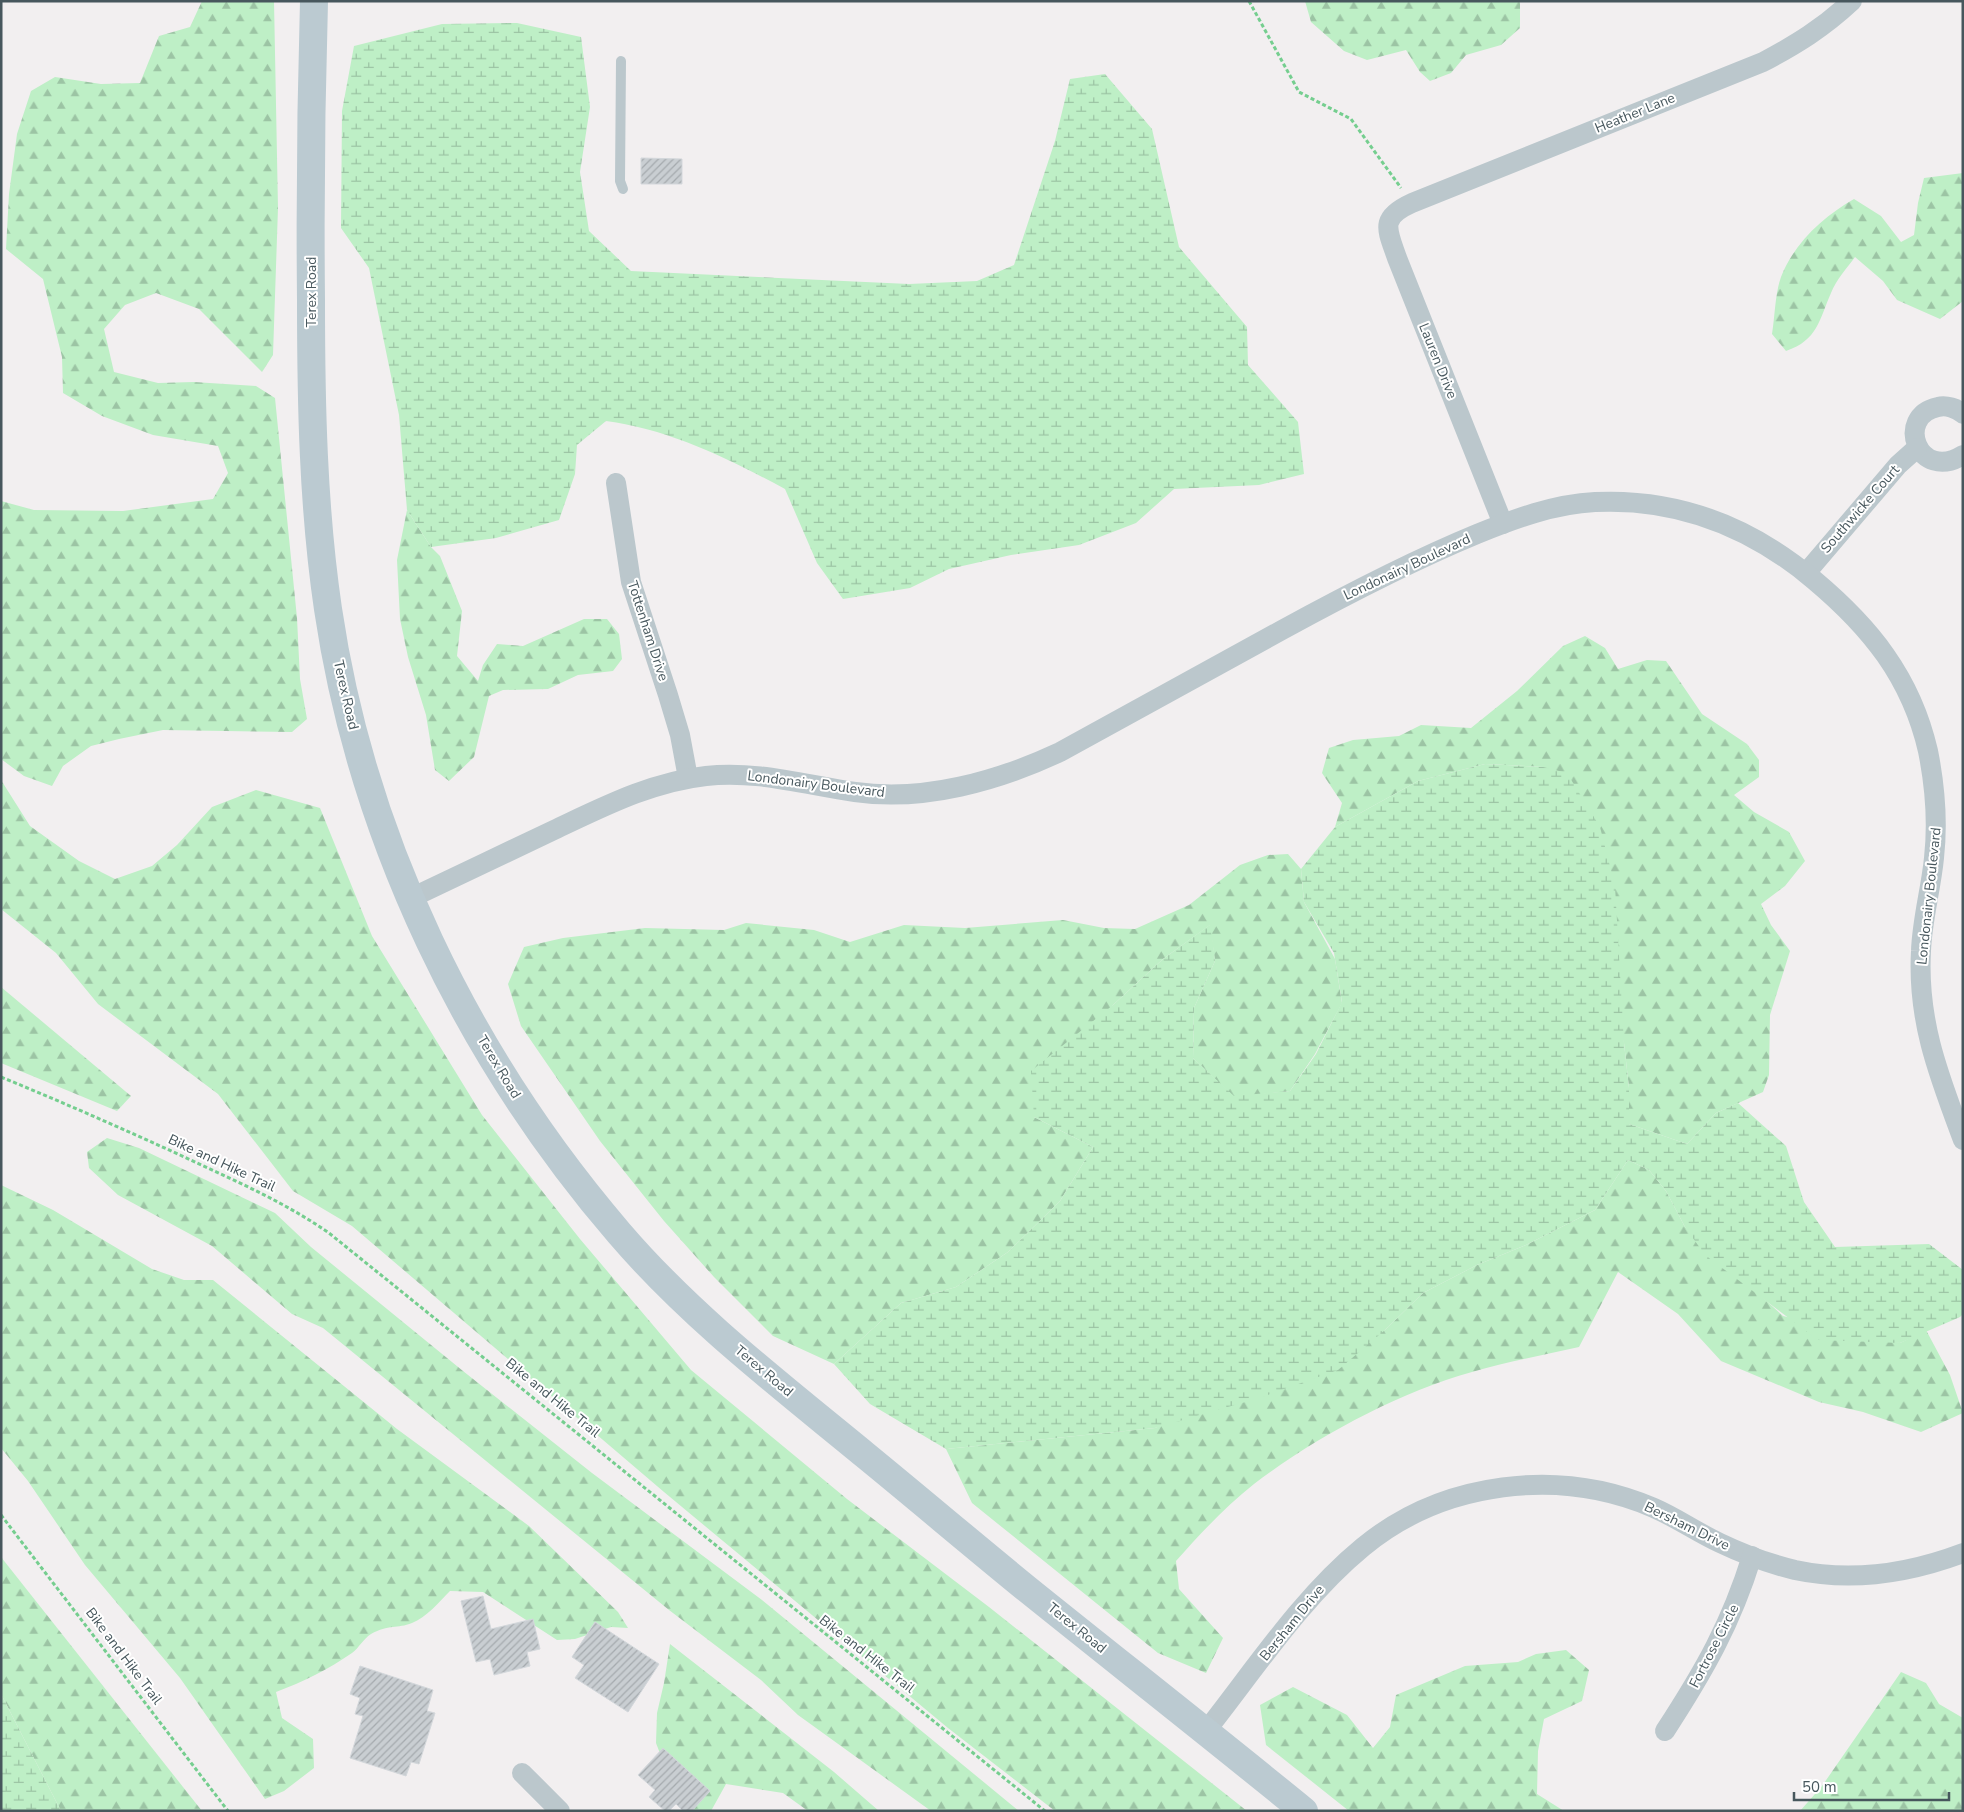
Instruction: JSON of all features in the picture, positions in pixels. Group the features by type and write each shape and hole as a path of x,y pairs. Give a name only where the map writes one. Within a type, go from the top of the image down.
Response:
{"main road":[{"name":"Terex Road","path":"314,1 310,151 311,351 317,501 322,563 331,623 351,720 370,790 411,898 446,974 496,1064 550,1146 623,1238 691,1306 778,1383 1024,1587 1304,1811"}],"street":[{"name":"Heather Lane","path":"1409,204 1762,62 1806,39 1827,24 1852,1"},
{"name":"Lauren Drive","path":"1409,204 1395,210 1391,215 1388,230 1503,524"},
{"path":"1963,414 1959,410 1943,406 1930,409 1923,414 1914,432 1917,448 1922,455 1937,462 1949,462 1963,455"},
{"name":"Southwicke Court","path":"1806,573 1898,465 1917,448"},
{"name":"Tottenham Drive","path":"616,483 631,582 677,727 688,778"},
{"name":"Londonairy Boulevard","path":"411,898 622,798 688,778 708,775 751,775 880,794 926,792 982,782 1034,764 1060,752 1375,578 1503,524 1562,506 1592,502 1649,503 1682,510 1726,524 1784,556 1844,604 1872,636 1909,694 1920,722 1928,751 1937,811 1934,861 1921,949 1920,983 1924,1023 1934,1063 1963,1140"},
{"name":"Bersham Drive","path":"1206,1731 1306,1604 1333,1574 1364,1546 1399,1523 1429,1507 1491,1489 1549,1484 1586,1489 1654,1508 1721,1544 1794,1570 1855,1575 1893,1573 1930,1565 1963,1552"},
{"name":"Fortrose Circle","path":"1665,1731 1699,1679 1729,1622 1752,1556"},
{"path":"522,1773 560,1811"}],"lane":[{"path":"621,62 620,181 623,190"}],"path":[{"path":"1249,1 1299,92 1352,119 1409,204"},
{"name":"Bike and Hike Trail","path":"1,1077 114,1124 226,1177 280,1203 329,1233 1045,1811"},
{"name":"Bike and Hike Trail","path":"1,1514 228,1811"}],"green space":[{"path":"202,1 274,1 278,208 273,355 262,372 199,309 156,293 125,305 104,329 114,372 158,383 194,382 256,386 275,398 297,618 300,679 307,719 292,732 163,730 91,746 63,766 52,786 24,776 1,759 1,501 34,510 123,511 213,499 228,473 218,446 153,435 102,416 63,393 62,357 43,279 6,249 9,194 17,134 31,91 55,77 101,84 140,83 159,36 190,27"},
{"path":"1305,1 1520,1 1520,28 1501,45 1466,55 1451,73 1430,81 1420,72 1406,50 1367,60 1344,51 1311,22"},
{"path":"517,23 581,37 590,107 580,172 589,231 631,271 909,284 977,281 1014,265 1055,141 1070,79 1105,74 1152,129 1179,247 1247,327 1248,365 1298,422 1304,474 1259,485 1174,489 1136,523 1079,545 1011,555 949,569 910,588 843,599 817,563 785,489 720,456 676,438 629,425 606,421 577,445 575,474 559,520 496,538 431,547 407,510 399,415 369,268 341,228 342,111 354,46 442,24"},
{"path":"1963,173 1963,301 1940,319 1897,300 1883,281 1855,257 1836,283 1820,320 1811,335 1805,341 1786,351 1772,334 1777,291 1787,265 1811,232 1821,222 1854,199 1881,216 1901,242 1914,235 1918,203 1924,178"},
{"path":"407,510 431,547 440,556 462,611 457,656 478,681 483,665 497,644 523,646 584,619 607,619 619,634 622,659 613,671 578,675 548,689 503,690 489,696 474,757 449,781 435,770 426,715 408,657 400,619 397,560"},
{"path":"1585,636 1605,648 1618,669 1647,660 1666,661 1702,714 1747,744 1759,760 1759,777 1734,795 1754,812 1789,832 1805,861 1785,886 1761,904 1771,925 1790,951 1770,1015 1769,1075 1763,1092 1716,1113 1687,1144 1629,1124 1629,1088 1624,1043 1543,767 1485,764 1418,781 1335,827 1342,803 1322,773 1329,748 1353,740 1399,736 1421,725 1471,728 1517,691 1563,646"},
{"path":"1485,764 1543,767 1567,773 1600,827 1615,886 1624,1043 1629,1088 1629,1124 1687,1144 1716,1113 1738,1103 1786,1146 1804,1202 1835,1247 1929,1244 1963,1270 1963,1314 1900,1343 1818,1340 1705,1255 1685,1227 1666,1191 1649,1170 1628,1160 1595,1210 1526,1245 1477,1265 1423,1293 1385,1330 1338,1370 1259,1398 1155,1428 946,1449 870,1404 834,1364 901,1303 956,1287 1008,1252 1060,1201 1093,1147 1034,1117 1031,1071 1113,1005 1163,959 1211,924 1215,961 1194,1008 1193,1058 1234,1096 1290,1091 1316,1054 1342,1002 1334,953 1304,902 1301,869 1335,827 1418,781"},
{"path":"1,780 30,826 79,861 115,879 152,866 177,845 212,807 256,790 320,808 372,936 482,1115 580,1239 691,1370 847,1499 989,1607 1247,1811 1055,1811 948,1728 664,1492 352,1226 293,1191 218,1094 98,1004 56,953 1,909"},
{"path":"1288,854 1301,869 1304,902 1335,959 1342,1003 1315,1054 1290,1091 1234,1097 1193,1058 1194,1008 1215,961 1210,925 1163,959 1113,1005 1034,1117 1093,1147 1060,1201 1008,1252 956,1287 901,1303 834,1364 773,1336 714,1277 664,1221 600,1141 521,1026 508,984 524,947 563,938 645,928 724,930 746,923 814,930 850,942 904,925 965,928 1063,920 1104,928 1135,929 1189,905 1240,865 1268,855"},
{"path":"1,987 131,1096 117,1111 1,1063"},
{"path":"107,1138 139,1148 275,1213 311,1247 463,1371 592,1473 762,1600 1019,1811 931,1811 798,1715 761,1680 669,1610 323,1328 292,1314 212,1246 118,1195 89,1168 87,1152"},
{"path":"1628,1160 1649,1170 1666,1191 1685,1227 1783,1316 1900,1343 1926,1330 1950,1375 1963,1413 1921,1432 1863,1412 1819,1402 1721,1361 1678,1314 1618,1272 1579,1347 1472,1372 1386,1404 1330,1433 1278,1467 1254,1484 1223,1511 1176,1561 1179,1589 1223,1638 1206,1673 1158,1653 972,1503 946,1449 1155,1428 1385,1330 1423,1293 1477,1265 1526,1245 1595,1210"},
{"path":"1,1185 53,1210 152,1269 184,1280 213,1280 397,1429 529,1526 618,1612 628,1628 611,1627 575,1639 557,1640 483,1592 450,1591 417,1621 407,1625 383,1629 371,1634 354,1651 334,1664 276,1692 282,1718 313,1739 314,1768 284,1791 265,1799 180,1678 85,1565 28,1481 1,1448"},
{"path":"1,1557 202,1811 61,1811 1,1694"},
{"path":"670,1644 834,1772 879,1811 808,1811 783,1793 726,1784 711,1811 682,1811 656,1743 657,1713"},
{"path":"1566,1650 1589,1670 1582,1701 1544,1719 1538,1751 1537,1794 1564,1811 1349,1811 1266,1745 1260,1705 1293,1687 1347,1715 1373,1748 1390,1727 1396,1695 1465,1666 1518,1662 1536,1654"},
{"path":"1901,1672 1926,1683 1939,1704 1963,1718 1963,1811 1800,1811 1822,1786"},
{"path":"1,1694 61,1811 1,1811"}],"building":[{"path":"641,158 682,159 682,184 641,184"},
{"path":"483,1596 491,1629 533,1619 540,1649 527,1652 530,1666 494,1675 490,1659 476,1662 461,1601"},
{"path":"595,1622 659,1664 628,1712 575,1678 584,1665 572,1657"},
{"path":"360,1666 433,1690 427,1711 435,1713 419,1764 411,1762 406,1776 350,1758 363,1716 355,1714 360,1698 350,1694"},
{"path":"663,1748 710,1791 692,1811 683,1811 676,1804 669,1811 665,1811 649,1797 655,1790 638,1775"}]}
